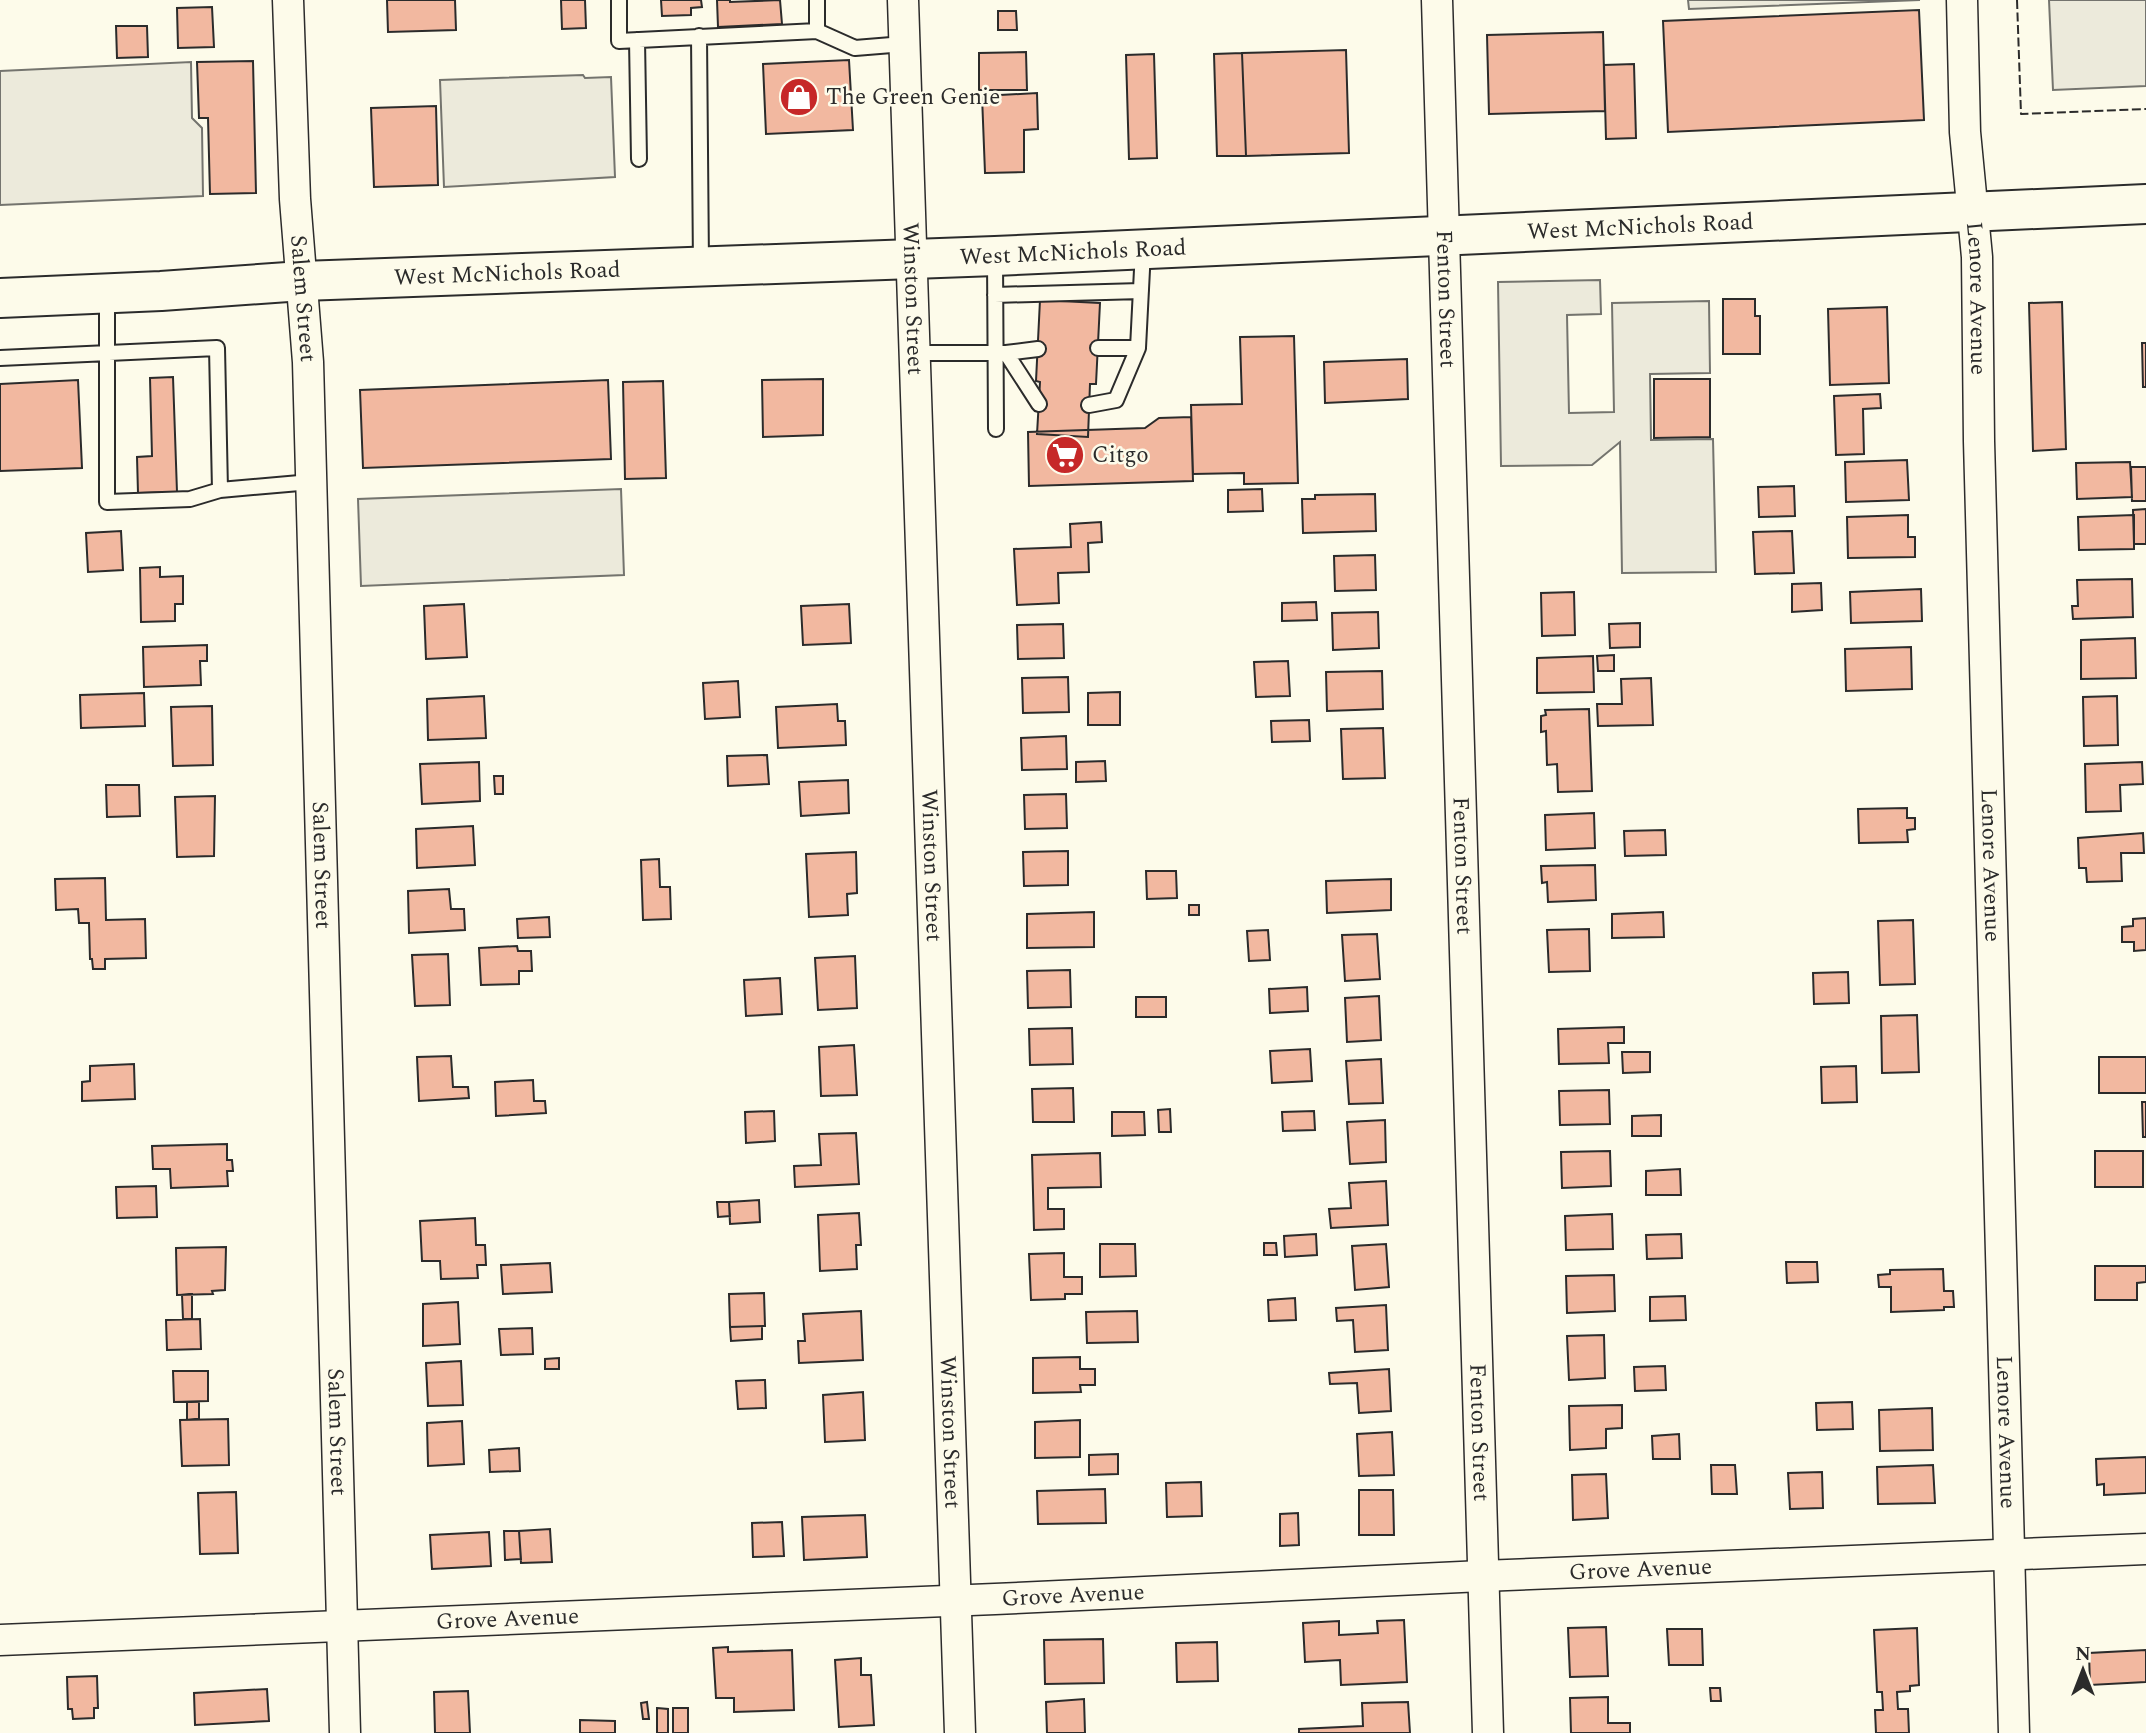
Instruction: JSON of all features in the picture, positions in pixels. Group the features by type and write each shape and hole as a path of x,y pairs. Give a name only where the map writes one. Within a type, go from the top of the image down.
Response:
{"main road":[{"name":"West McNichols Road","path":"0,298 302,281 995,256 2146,204"}],"street":[{"name":"Salem Street","path":"288,0 295,199 308,362 345,1733"},
{"name":"Winston Street","path":"903,0 960,1733"},
{"name":"Fenton Street","path":"1437,0 1488,1733"},
{"name":"Lenore Avenue","path":"1962,0 1965,132 1977,257 1979,455 2014,1733"},
{"name":"Grove Avenue","path":"0,1640 342,1628 2146,1549"}],"lane":[{"path":"619,0 619,41 817,31 855,48 904,44"},
{"path":"817,0 817,31"},
{"path":"699,36 701,267"},
{"path":"637,40 639,159"},
{"path":"1089,405 1116,400 1138,348 1143,248"},
{"path":"995,256 1000,353 996,429"},
{"path":"995,295 1141,290"},
{"path":"107,294 107,502 191,499 220,490 311,482"},
{"path":"0,358 217,348 220,490"},
{"path":"1098,348 1138,348"},
{"path":"915,353 1000,353 1038,349"},
{"path":"1000,353 1039,404"}],"shaded area":[{"path":"1688,0 1920,0 1689,9"},
{"path":"2049,0 2146,0 2146,86 2053,90"},
{"path":"191,62 192,118 202,128 203,196 0,205 0,71"},
{"path":"583,75 585,78 611,77 615,177 444,187 440,80"},
{"path":"1600,280 1601,314 1567,315 1569,413 1614,412 1612,303 1709,301 1710,373 1650,374 1651,440 1713,439 1716,572 1622,573 1620,442 1592,465 1501,466 1498,282"},
{"path":"621,489 624,575 361,586 358,499"}],"building":[{"path":"387,0 455,0 456,30 388,32"},
{"path":"561,0 585,0 586,28 562,29"},
{"path":"661,0 701,0 702,7 691,8 691,15 662,16"},
{"path":"717,0 780,0 782,24 718,27"},
{"path":"212,7 214,47 178,48 177,8"},
{"path":"1919,10 1924,120 1668,132 1663,21"},
{"path":"998,11 1016,11 1017,30 998,30"},
{"path":"116,26 147,26 148,57 117,58"},
{"path":"1603,32 1605,111 1489,114 1487,35"},
{"path":"1346,50 1349,153 1246,156 1242,53"},
{"path":"1026,52 1027,90 979,90 979,53"},
{"path":"1242,53 1246,156 1217,156 1214,54"},
{"path":"1154,54 1157,158 1129,159 1126,55"},
{"path":"849,60 853,130 766,134 763,64"},
{"path":"253,61 256,193 210,194 208,118 199,118 197,62"},
{"path":"1634,64 1636,138 1606,139 1604,65"},
{"path":"1037,93 1038,129 1024,130 1024,172 985,173 982,96"},
{"path":"436,106 438,185 374,187 371,108"},
{"path":"1723,299 1755,299 1755,316 1760,316 1760,354 1723,354"},
{"path":"1040,300 1100,303 1096,384 1090,384 1088,437 1037,434 1040,382 1036,381"},
{"path":"2062,302 2066,449 2033,451 2029,303"},
{"path":"1887,307 1889,383 1830,385 1828,309"},
{"path":"1294,336 1298,483 1244,484 1244,473 1193,474 1191,405 1242,404 1240,337"},
{"path":"2142,343 2146,343 2146,387 2143,387"},
{"path":"1407,359 1408,399 1325,403 1324,362"},
{"path":"173,377 177,492 138,493 137,457 152,456 150,378"},
{"path":"823,379 823,435 763,437 762,380"},
{"path":"1654,379 1710,379 1710,437 1654,438"},
{"path":"78,380 82,468 0,471 0,384"},
{"path":"608,380 611,459 363,468 360,390"},
{"path":"663,381 666,478 625,479 623,382"},
{"path":"1880,394 1881,408 1863,409 1864,454 1836,455 1834,396"},
{"path":"1191,417 1193,481 1029,486 1028,432 1145,428 1159,418"},
{"path":"1907,460 1909,500 1846,502 1845,462"},
{"path":"2130,462 2132,497 2077,499 2076,463"},
{"path":"2131,467 2146,467 2146,501 2132,501"},
{"path":"1794,486 1795,516 1759,517 1758,487"},
{"path":"1262,489 1263,511 1228,512 1228,490"},
{"path":"1375,494 1376,531 1303,533 1302,499 1315,499 1315,495"},
{"path":"2146,509 2146,544 2134,544 2133,510"},
{"path":"1908,515 1908,537 1915,537 1915,557 1848,558 1847,517"},
{"path":"2134,515 2134,549 2079,550 2078,517"},
{"path":"1101,522 1102,542 1088,543 1089,572 1058,573 1059,603 1017,605 1014,549 1071,547 1070,524"},
{"path":"121,531 123,570 88,572 86,533"},
{"path":"1792,531 1794,573 1755,574 1753,532"},
{"path":"1375,555 1376,590 1335,591 1334,556"},
{"path":"160,567 160,577 183,576 183,604 175,604 175,621 141,622 140,568"},
{"path":"2132,579 2133,617 2073,619 2072,606 2078,606 2077,580"},
{"path":"1821,583 1822,610 1792,612 1792,584"},
{"path":"1921,589 1922,621 1851,623 1850,592"},
{"path":"1574,592 1575,635 1542,636 1541,593"},
{"path":"1316,602 1317,620 1282,621 1282,603"},
{"path":"464,604 467,657 426,659 424,606"},
{"path":"849,604 851,643 803,645 801,606"},
{"path":"1378,612 1379,648 1333,650 1332,613"},
{"path":"1640,623 1640,647 1610,648 1609,624"},
{"path":"1063,624 1064,658 1018,659 1017,625"},
{"path":"2135,638 2136,678 2081,679 2081,640"},
{"path":"207,645 207,661 200,661 201,685 144,687 143,647"},
{"path":"1911,647 1912,689 1846,691 1845,649"},
{"path":"1614,655 1614,671 1598,671 1597,656"},
{"path":"1593,656 1594,692 1537,693 1537,658"},
{"path":"1288,661 1290,696 1256,697 1254,662"},
{"path":"1382,671 1383,709 1327,711 1326,672"},
{"path":"1068,677 1069,712 1023,713 1022,678"},
{"path":"1651,678 1653,725 1598,726 1597,704 1622,704 1621,679"},
{"path":"738,681 740,717 705,719 703,683"},
{"path":"1120,692 1120,725 1088,725 1088,693"},
{"path":"144,693 145,726 81,728 80,695"},
{"path":"484,696 486,738 428,740 427,699"},
{"path":"2117,696 2118,745 2084,746 2083,697"},
{"path":"837,704 838,721 845,721 846,745 778,748 776,707"},
{"path":"212,706 213,765 173,766 171,707"},
{"path":"1589,709 1592,791 1558,792 1557,764 1547,765 1546,731 1541,732 1541,716 1546,715 1545,710"},
{"path":"1309,720 1310,741 1272,742 1271,721"},
{"path":"1383,728 1385,778 1343,779 1341,729"},
{"path":"1066,736 1067,769 1022,770 1021,738"},
{"path":"767,755 769,784 728,786 727,756"},
{"path":"1105,761 1106,781 1076,782 1076,762"},
{"path":"479,762 480,801 422,804 420,764"},
{"path":"2142,762 2143,784 2120,785 2121,811 2086,812 2085,764"},
{"path":"494,776 503,776 503,794 495,794"},
{"path":"848,780 849,813 801,816 799,782"},
{"path":"106,785 139,785 140,816 107,817"},
{"path":"1066,794 1067,828 1025,829 1024,795"},
{"path":"215,796 214,856 177,857 175,797"},
{"path":"1907,808 1907,818 1915,818 1915,829 1907,830 1908,842 1859,843 1858,809"},
{"path":"1594,813 1595,848 1546,850 1545,815"},
{"path":"473,826 475,865 417,868 416,829"},
{"path":"1665,830 1666,855 1625,856 1624,831"},
{"path":"2143,833 2144,853 2121,853 2122,881 2087,882 2086,868 2079,868 2078,838"},
{"path":"1068,851 1068,885 1024,886 1023,852"},
{"path":"856,852 857,893 847,894 848,915 809,917 806,854"},
{"path":"659,859 660,887 670,887 671,919 643,920 641,860"},
{"path":"1595,865 1596,900 1548,902 1547,882 1542,883 1541,866"},
{"path":"1146,871 1176,871 1177,898 1147,899"},
{"path":"105,878 106,920 145,919 146,958 105,959 105,969 93,969 90,959 89,923 79,923 78,909 56,910 55,879"},
{"path":"1391,879 1391,910 1327,913 1326,881"},
{"path":"449,889 451,909 464,909 465,930 409,933 408,891"},
{"path":"1189,905 1199,905 1199,915 1189,915"},
{"path":"1094,912 1094,947 1027,948 1027,914"},
{"path":"1663,912 1664,937 1612,938 1612,914"},
{"path":"549,917 550,937 518,938 517,919"},
{"path":"2146,918 2146,950 2134,951 2134,942 2122,942 2122,927 2133,926 2133,919"},
{"path":"1913,920 1915,984 1880,985 1878,921"},
{"path":"1589,929 1590,971 1549,972 1547,930"},
{"path":"1268,930 1270,960 1249,961 1247,931"},
{"path":"1377,934 1380,979 1345,981 1342,935"},
{"path":"517,946 518,951 531,951 532,971 519,971 519,984 481,985 479,948"},
{"path":"448,954 450,1005 415,1006 412,955"},
{"path":"855,956 857,1008 818,1010 815,958"},
{"path":"1070,970 1071,1007 1028,1008 1027,971"},
{"path":"1848,972 1849,1003 1814,1004 1813,973"},
{"path":"780,978 782,1014 746,1016 744,980"},
{"path":"1307,987 1308,1011 1270,1013 1269,989"},
{"path":"1379,996 1381,1040 1347,1042 1345,998"},
{"path":"1136,997 1166,997 1166,1017 1136,1017"},
{"path":"1917,1015 1919,1072 1882,1073 1881,1016"},
{"path":"1624,1027 1624,1043 1608,1043 1609,1063 1559,1064 1558,1029"},
{"path":"1072,1028 1073,1064 1030,1065 1029,1029"},
{"path":"854,1045 857,1095 821,1096 819,1047"},
{"path":"1310,1049 1312,1081 1272,1083 1270,1051"},
{"path":"1622,1052 1650,1052 1650,1072 1623,1073"},
{"path":"451,1056 453,1087 468,1087 469,1098 419,1101 417,1057"},
{"path":"2099,1057 2146,1057 2146,1093 2099,1093"},
{"path":"1381,1059 1383,1103 1349,1104 1346,1061"},
{"path":"134,1064 135,1099 82,1101 82,1082 90,1081 90,1066"},
{"path":"1856,1066 1857,1102 1822,1103 1821,1067"},
{"path":"533,1080 534,1101 545,1101 546,1113 496,1116 495,1082"},
{"path":"1073,1088 1074,1122 1033,1122 1032,1089"},
{"path":"1609,1090 1610,1124 1560,1125 1559,1091"},
{"path":"2142,1102 2146,1102 2146,1137 2143,1137"},
{"path":"1170,1109 1171,1132 1159,1132 1158,1110"},
{"path":"774,1111 775,1141 746,1143 745,1112"},
{"path":"1314,1111 1315,1130 1283,1131 1282,1112"},
{"path":"1112,1112 1144,1112 1145,1135 1112,1136"},
{"path":"1661,1115 1661,1136 1632,1136 1632,1116"},
{"path":"1385,1120 1386,1162 1350,1164 1347,1122"},
{"path":"856,1133 859,1184 795,1187 794,1166 821,1165 819,1134"},
{"path":"227,1144 227,1160 232,1160 233,1171 227,1171 228,1186 171,1188 170,1169 153,1169 152,1146"},
{"path":"1610,1151 1611,1186 1562,1188 1561,1152"},
{"path":"2095,1151 2143,1151 2143,1187 2095,1187"},
{"path":"1100,1153 1101,1187 1048,1188 1048,1209 1064,1209 1064,1229 1034,1230 1032,1155"},
{"path":"1680,1169 1681,1195 1646,1195 1646,1171"},
{"path":"1386,1181 1388,1225 1331,1228 1329,1209 1351,1208 1349,1183"},
{"path":"156,1186 157,1217 117,1218 116,1187"},
{"path":"759,1200 760,1222 730,1224 729,1202"},
{"path":"717,1202 729,1202 730,1216 718,1217"},
{"path":"859,1213 861,1245 856,1245 857,1269 820,1271 818,1215"},
{"path":"1612,1214 1613,1249 1566,1250 1565,1216"},
{"path":"475,1218 476,1245 485,1245 486,1265 477,1265 478,1278 441,1279 440,1261 422,1261 420,1221"},
{"path":"1316,1234 1317,1255 1285,1257 1284,1236"},
{"path":"1681,1234 1682,1258 1647,1259 1646,1235"},
{"path":"1264,1243 1276,1243 1277,1255 1264,1255"},
{"path":"1100,1244 1135,1244 1136,1276 1100,1277"},
{"path":"1386,1244 1389,1287 1355,1290 1352,1246"},
{"path":"226,1247 225,1290 212,1291 213,1294 177,1295 176,1248"},
{"path":"1064,1253 1064,1277 1082,1277 1082,1294 1065,1294 1065,1299 1031,1300 1029,1254"},
{"path":"1786,1262 1817,1262 1818,1282 1787,1283"},
{"path":"550,1263 552,1292 503,1294 501,1265"},
{"path":"2095,1266 2146,1266 2146,1282 2137,1283 2137,1300 2095,1300"},
{"path":"1943,1269 1944,1291 1953,1291 1954,1307 1944,1307 1944,1310 1891,1312 1891,1287 1879,1287 1878,1275 1890,1274 1890,1270"},
{"path":"1614,1275 1615,1311 1567,1313 1566,1276"},
{"path":"764,1293 765,1326 730,1327 729,1294"},
{"path":"192,1294 192,1319 183,1319 182,1295"},
{"path":"1685,1296 1686,1320 1650,1321 1650,1297"},
{"path":"1295,1298 1296,1320 1269,1321 1268,1300"},
{"path":"458,1302 460,1344 423,1346 423,1304"},
{"path":"1386,1305 1388,1350 1355,1352 1353,1320 1337,1321 1336,1308"},
{"path":"861,1311 863,1360 799,1363 798,1341 805,1341 803,1314"},
{"path":"1137,1311 1138,1342 1087,1343 1086,1312"},
{"path":"200,1319 201,1349 167,1350 166,1320"},
{"path":"762,1326 762,1339 731,1341 730,1327"},
{"path":"532,1328 533,1354 501,1355 499,1329"},
{"path":"1604,1335 1605,1378 1569,1380 1567,1336"},
{"path":"1080,1357 1080,1369 1095,1369 1095,1385 1080,1385 1081,1392 1033,1393 1033,1358"},
{"path":"559,1358 559,1369 545,1369 545,1359"},
{"path":"461,1361 463,1405 428,1406 426,1363"},
{"path":"1665,1366 1666,1390 1635,1391 1634,1367"},
{"path":"1389,1369 1391,1411 1359,1413 1357,1383 1330,1384 1329,1373"},
{"path":"173,1371 208,1371 208,1401 174,1402"},
{"path":"765,1380 766,1408 738,1409 736,1381"},
{"path":"863,1392 865,1440 825,1442 823,1395"},
{"path":"187,1402 199,1402 199,1419 187,1420"},
{"path":"1852,1402 1853,1429 1817,1430 1816,1403"},
{"path":"1622,1405 1622,1428 1606,1429 1606,1448 1570,1450 1569,1406"},
{"path":"1932,1408 1933,1450 1880,1451 1879,1410"},
{"path":"228,1419 229,1465 182,1466 180,1420"},
{"path":"1080,1420 1080,1457 1035,1458 1035,1422"},
{"path":"462,1421 464,1464 428,1466 427,1423"},
{"path":"1392,1432 1394,1475 1359,1476 1357,1434"},
{"path":"1679,1434 1680,1459 1653,1459 1652,1436"},
{"path":"519,1448 520,1471 490,1472 489,1450"},
{"path":"1118,1454 1118,1474 1089,1475 1089,1455"},
{"path":"2146,1457 2146,1493 2104,1495 2104,1484 2097,1485 2096,1459"},
{"path":"1711,1465 1735,1465 1737,1494 1712,1494"},
{"path":"1933,1465 1935,1503 1878,1504 1877,1467"},
{"path":"1822,1472 1823,1508 1790,1509 1788,1473"},
{"path":"1606,1474 1608,1518 1573,1520 1572,1475"},
{"path":"1201,1482 1202,1516 1167,1517 1166,1483"},
{"path":"1105,1489 1106,1523 1038,1524 1037,1491"},
{"path":"1359,1490 1393,1490 1394,1535 1359,1535"},
{"path":"236,1492 238,1553 200,1554 198,1493"},
{"path":"1298,1513 1299,1545 1280,1546 1280,1514"},
{"path":"865,1515 867,1557 804,1560 802,1517"},
{"path":"782,1522 784,1556 753,1557 752,1523"},
{"path":"550,1529 552,1562 521,1563 519,1531"},
{"path":"504,1531 519,1531 521,1559 505,1560"},
{"path":"489,1532 491,1566 432,1569 430,1535"},
{"path":"1404,1620 1407,1682 1341,1685 1340,1660 1305,1662 1303,1623 1339,1621 1339,1635 1378,1633 1377,1621"},
{"path":"1606,1627 1608,1676 1570,1677 1568,1628"},
{"path":"1917,1628 1919,1685 1910,1686 1910,1691 1897,1692 1898,1709 1908,1709 1909,1733 1876,1733 1875,1710 1883,1710 1882,1692 1877,1692 1874,1630"},
{"path":"1667,1629 1702,1629 1703,1665 1669,1665"},
{"path":"1103,1639 1104,1683 1045,1684 1044,1640"},
{"path":"1217,1642 1218,1681 1177,1682 1176,1643"},
{"path":"728,1647 728,1652 792,1650 794,1710 734,1712 734,1698 716,1698 713,1648"},
{"path":"2146,1650 2146,1682 2090,1685 2089,1653"},
{"path":"861,1658 861,1675 871,1675 874,1725 839,1727 835,1660"},
{"path":"97,1676 98,1708 94,1708 94,1718 73,1719 72,1709 68,1709 67,1677"},
{"path":"1710,1688 1720,1688 1721,1701 1711,1701"},
{"path":"267,1689 269,1721 195,1725 194,1693"},
{"path":"468,1691 470,1733 435,1733 434,1692"},
{"path":"1608,1697 1608,1723 1630,1723 1630,1733 1571,1733 1570,1698"},
{"path":"1084,1699 1085,1733 1047,1733 1046,1702"},
{"path":"647,1702 649,1719 643,1719 641,1703"},
{"path":"1408,1702 1410,1733 1299,1733 1299,1729 1363,1726 1362,1703"},
{"path":"657,1708 668,1709 668,1733 657,1733"},
{"path":"673,1708 688,1708 688,1733 673,1733"},
{"path":"580,1720 615,1721 615,1733 580,1733"}],"fence":[{"path":"2017,0 2021,114 2146,109"}],"place":[{"name":"The Green Genie","path":"799,97"},
{"name":"Citgo","path":"1065,455"}]}
